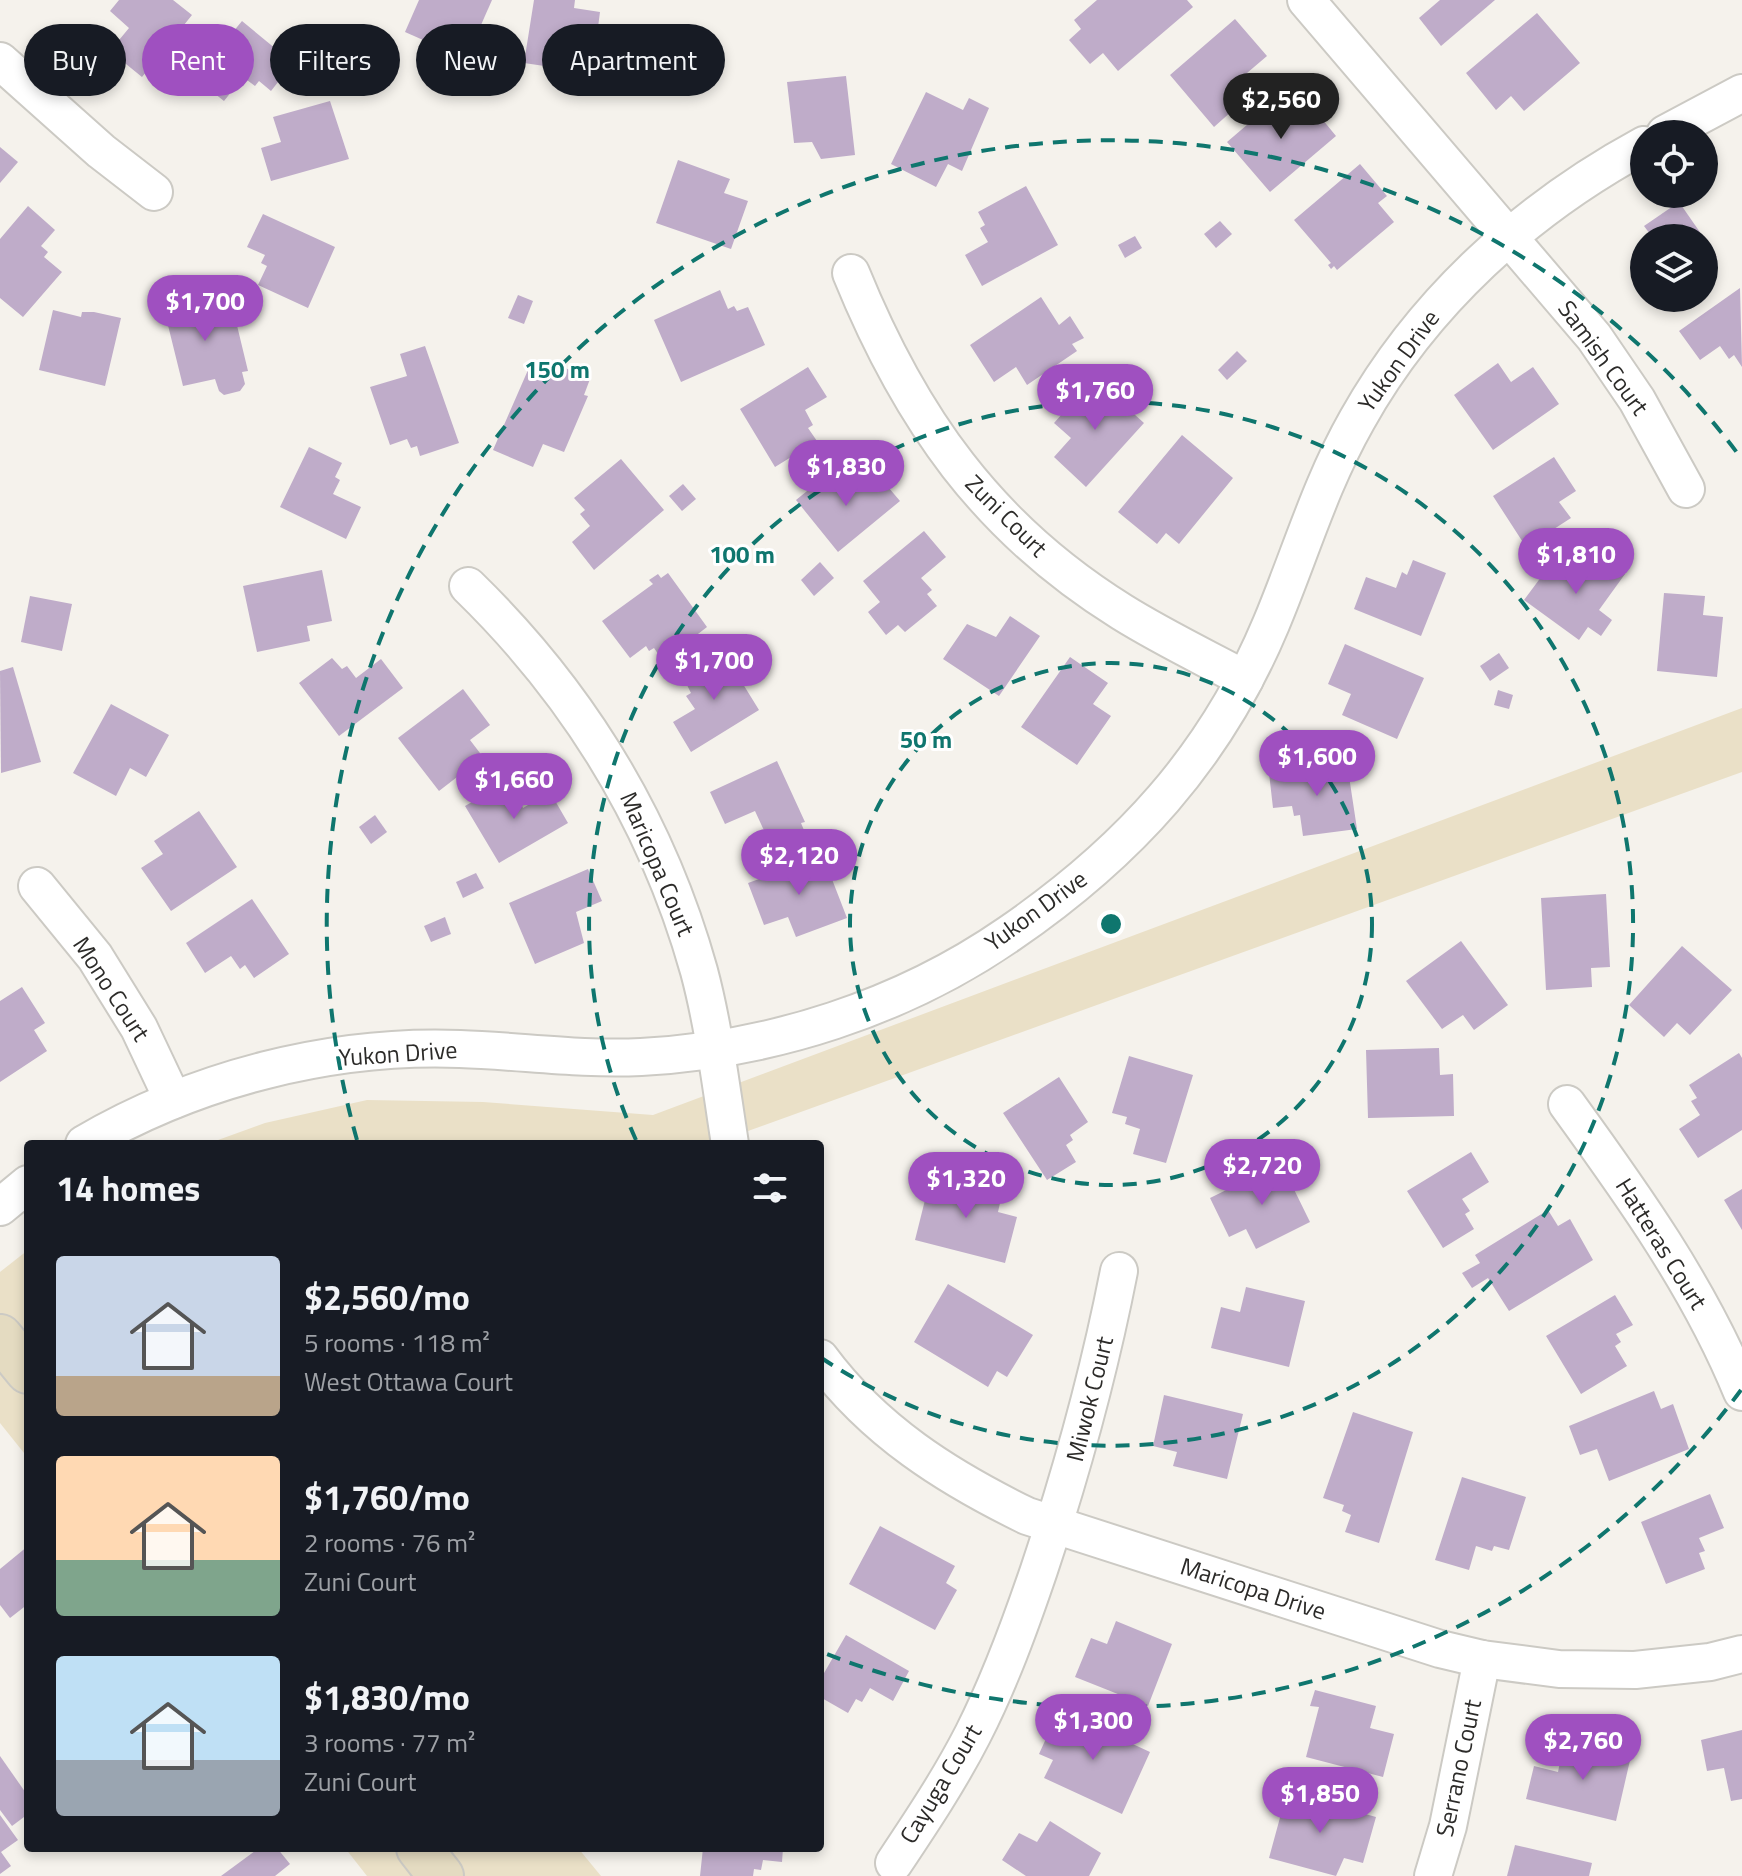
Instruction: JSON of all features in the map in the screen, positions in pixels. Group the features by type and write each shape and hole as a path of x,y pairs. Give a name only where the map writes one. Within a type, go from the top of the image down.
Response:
{"street":[{"name":"Samish Court","path":"1306,0 1594,337 1637,400 1686,489"},
{"path":"0,61 101,151 154,192"},
{"path":"1691,120 1742,93"},
{"name":"Yukon Drive","path":"92,1140 173,1100 220,1083 299,1062 376,1051 458,1048 566,1057 641,1057 715,1050 793,1033 863,1011 934,979 1006,936 1131,838 1183,776 1245,679 1271,625 1325,481 1359,416 1400,354 1451,291 1509,236 1603,167 1630,153"},
{"name":"Zuni Court","path":"851,273 879,341 915,408 960,470 1011,526 1067,574 1123,613 1245,679"},
{"name":"Maricopa Court","path":"468,586 512,629 562,688 606,754 644,823 680,910 699,974 715,1050"},
{"name":"Mono Court","path":"37,886 95,957 139,1028 173,1100"},
{"path":"715,1050 729,1140"},
{"name":"Hatteras Court","path":"1567,1104 1651,1222 1694,1294 1742,1392"},
{"path":"0,1207 24,1187"},
{"name":"Miwok Court","path":"1054,1525 1099,1373 1119,1271"},
{"path":"0,1337 24,1366"},
{"name":"Maricopa Drive","path":"824,1363 863,1408 913,1452 966,1486 1054,1525 1440,1649 1482,1659 1559,1669 1635,1670 1742,1654"},
{"name":"Cayuga Court","path":"894,1863 931,1808 974,1733 1011,1652 1054,1525"},
{"name":"Serrano Court","path":"1433,1876 1448,1826 1482,1659"},
{"path":"422,1852 441,1876"}],"shaded area":[{"path":"1742,708 1742,772 723,1140 218,1140 265,1123 367,1100 483,1102 653,1115"},
{"path":"24,1253 24,1453 0,1423 0,1272"},
{"path":"348,1852 581,1852 601,1876 367,1876"}],"building":[{"path":"119,0 173,0 192,15 185,24 142,24 142,77 126,64 126,32 129,28 110,11"},
{"path":"419,0 492,0 481,24 416,24 416,37 405,32"},
{"path":"534,0 575,0 574,8 600,12 598,24 542,24 542,66 526,63"},
{"path":"1097,0 1187,0 1193,7 1118,71 1103,53 1090,64 1069,40 1081,29 1074,20"},
{"path":"1440,0 1495,0 1441,46 1419,18"},
{"path":"1537,13 1580,63 1524,111 1511,96 1496,110 1466,73"},
{"path":"1235,19 1267,56 1247,73 1259,87 1214,127 1170,75"},
{"path":"254,31 270,44 270,90 259,81 255,86"},
{"path":"846,76 855,155 821,159 812,142 794,143 787,82"},
{"path":"926,92 963,110 969,98 989,108 962,171 948,164 936,187 891,164"},
{"path":"1283,94 1299,113 1313,108 1336,136 1270,192 1227,142"},
{"path":"330,101 349,159 271,181 261,148 281,142 273,117"},
{"path":"0,147 18,162 0,183"},
{"path":"678,160 730,179 724,193 748,201 731,249 656,223"},
{"path":"1360,164 1387,196 1378,203 1394,222 1337,270 1334,266 1331,269 1328,265 1331,263 1294,220"},
{"path":"1026,186 1058,245 982,286 965,255 988,242 980,228 985,225 978,212"},
{"path":"28,206 55,230 41,246 48,252 44,257 62,272 23,317 0,298 0,239"},
{"path":"1670,208 1683,208 1694,224 1647,224"},
{"path":"263,214 335,247 308,308 258,285 267,266 261,263 265,255 247,247"},
{"path":"1220,221 1232,234 1216,248 1204,234"},
{"path":"1135,236 1142,248 1125,258 1118,245"},
{"path":"195,288 201,313 217,310 219,316 234,313 248,371 242,372 245,384 240,391 224,395 215,379 183,386 161,297"},
{"path":"1740,288 1742,367 1734,355 1729,359 1720,346 1700,360 1679,331 1706,312 1718,312 1718,304"},
{"path":"720,290 728,309 734,306 737,311 748,307 765,345 681,382 654,320"},
{"path":"518,295 533,301 524,324 508,318"},
{"path":"1041,297 1059,325 1070,316 1084,338 1072,344 1077,351 1027,385 1016,367 994,382 970,345"},
{"path":"53,310 81,317 82,312 94,312 121,318 105,386 39,370"},
{"path":"425,346 459,443 420,456 417,446 411,448 407,439 390,445 370,387 407,376 400,354"},
{"path":"1237,351 1247,361 1227,380 1218,370"},
{"path":"554,363 590,379 584,395 588,396 564,452 543,444 533,467 493,450 528,370 547,379"},
{"path":"1498,363 1511,382 1533,367 1559,404 1493,450 1454,395"},
{"path":"808,367 827,397 805,410 813,425 808,428 817,441 775,467 740,409"},
{"path":"1094,378 1144,423 1086,487 1054,457 1071,438 1054,423"},
{"path":"1182,435 1233,478 1179,544 1166,533 1157,544 1118,512"},
{"path":"309,447 342,463 335,477 340,480 333,494 361,507 346,539 280,507"},
{"path":"1554,457 1576,491 1559,502 1571,518 1526,547 1493,496"},
{"path":"621,459 664,510 594,570 572,542 590,526 580,514 585,510 574,498"},
{"path":"828,474 838,486 843,482 853,494 877,474 900,501 838,552 796,500"},
{"path":"683,484 696,499 682,511 669,496"},
{"path":"924,531 946,557 921,578 932,590 927,594 937,606 905,632 898,625 886,635 868,612 880,602 863,581"},
{"path":"1596,554 1625,574 1599,610 1612,620 1601,636 1588,627 1579,640 1524,600 1553,561 1565,570 1568,565 1581,574"},
{"path":"1413,560 1446,573 1421,636 1354,609 1366,577 1396,588 1402,572 1407,575"},
{"path":"820,562 834,578 814,596 801,580"},
{"path":"322,570 332,621 307,626 310,641 257,652 243,586"},
{"path":"668,573 707,627 663,661 654,648 649,651 646,646 630,658 602,621 653,584 649,580 658,574 661,578"},
{"path":"1664,593 1705,596 1703,615 1723,617 1717,677 1657,671"},
{"path":"30,596 72,604 62,651 21,642"},
{"path":"1010,616 1040,636 999,696 943,659 967,624 996,637"},
{"path":"1345,644 1424,678 1397,739 1342,715 1351,694 1328,684"},
{"path":"722,650 759,710 691,752 673,722 695,709 686,696 691,693 684,679"},
{"path":"1499,653 1509,668 1490,681 1480,666"},
{"path":"1070,657 1108,683 1093,704 1111,716 1077,765 1021,727"},
{"path":"332,658 342,669 347,666 356,678 381,659 403,688 339,736 299,683"},
{"path":"13,667 41,762 1,773 0,671"},
{"path":"463,689 490,725 470,740 483,757 439,791 398,738"},
{"path":"1498,690 1513,695 1509,709 1494,705"},
{"path":"111,704 169,735 146,777 130,768 116,796 73,773"},
{"path":"777,761 805,822 801,823 806,835 790,842 785,831 768,839 755,811 725,824 710,792"},
{"path":"1347,763 1357,829 1303,836 1300,815 1294,816 1292,806 1273,808 1269,773"},
{"path":"503,784 510,797 516,794 523,808 550,792 568,823 499,863 465,806"},
{"path":"199,811 237,867 171,911 141,868 163,854 154,841"},
{"path":"375,815 387,832 371,844 359,827"},
{"path":"823,856 847,918 796,937 788,917 764,925 748,883"},
{"path":"588,869 602,901 576,912 584,943 535,964 509,903"},
{"path":"476,873 484,888 463,898 456,882"},
{"path":"1606,894 1610,967 1591,968 1592,987 1546,990 1541,898"},
{"path":"252,899 289,954 254,978 245,965 240,969 231,956 205,973 186,943"},
{"path":"445,917 451,934 431,942 424,926"},
{"path":"1461,941 1508,1005 1474,1030 1463,1015 1442,1029 1406,981"},
{"path":"1682,946 1732,990 1690,1035 1677,1023 1664,1037 1629,1005"},
{"path":"22,987 45,1023 34,1030 47,1051 0,1082 0,1001"},
{"path":"1439,1048 1440,1075 1453,1074 1454,1116 1368,1118 1366,1050"},
{"path":"1739,1053 1742,1058 1742,1130 1698,1158 1679,1129 1700,1115 1691,1101 1697,1098 1689,1085"},
{"path":"1129,1056 1193,1075 1166,1163 1133,1154 1140,1129 1125,1124 1127,1117 1112,1113"},
{"path":"1059,1077 1088,1122 1070,1135 1073,1140 1066,1145 1076,1162 1047,1180 1003,1113"},
{"path":"1471,1152 1489,1182 1462,1199 1470,1211 1465,1214 1474,1229 1443,1248 1407,1191"},
{"path":"1281,1163 1310,1222 1256,1249 1246,1229 1229,1237 1210,1198"},
{"path":"931,1176 1002,1194 998,1212 1017,1217 1005,1263 915,1240"},
{"path":"1742,1189 1742,1230 1724,1200"},
{"path":"1548,1210 1558,1226 1570,1219 1593,1260 1509,1311 1488,1278 1472,1288 1462,1273 1480,1263 1475,1255"},
{"path":"948,1284 1033,1335 1007,1377 997,1371 988,1387 914,1342"},
{"path":"1246,1287 1305,1301 1289,1367 1211,1348 1221,1307 1240,1312"},
{"path":"1615,1295 1633,1325 1616,1334 1621,1342 1615,1346 1627,1366 1581,1394 1546,1336"},
{"path":"1654,1391 1661,1409 1673,1404 1689,1449 1609,1481 1597,1449 1580,1455 1569,1426"},
{"path":"1164,1395 1243,1414 1227,1479 1173,1466 1177,1452 1153,1446"},
{"path":"1353,1412 1413,1432 1379,1543 1345,1532 1351,1515 1342,1511 1344,1505 1323,1498"},
{"path":"1462,1477 1526,1497 1509,1550 1494,1546 1492,1551 1476,1546 1469,1570 1435,1560"},
{"path":"1710,1494 1724,1528 1699,1538 1705,1551 1699,1553 1705,1569 1666,1584 1641,1522"},
{"path":"880,1526 955,1566 946,1583 957,1590 935,1630 849,1584"},
{"path":"24,1549 24,1607 10,1618 0,1605 0,1569"},
{"path":"1116,1621 1172,1644 1148,1706 1075,1677 1091,1638 1107,1644"},
{"path":"846,1635 909,1671 893,1701 870,1688 862,1702 856,1699 848,1713 824,1699 824,1673"},
{"path":"1315,1690 1376,1706 1370,1728 1394,1734 1383,1777 1306,1757 1319,1707 1310,1706"},
{"path":"1059,1710 1150,1752 1122,1814 1044,1778 1053,1760 1039,1754"},
{"path":"1742,1730 1742,1799 1731,1801 1724,1768 1707,1771 1701,1740"},
{"path":"1572,1742 1631,1756 1616,1821 1526,1799 1534,1766 1558,1772 1561,1757 1568,1758"},
{"path":"0,1756 24,1790 24,1817 12,1826 0,1810"},
{"path":"1287,1792 1376,1817 1363,1863 1344,1858 1336,1876 1269,1858"},
{"path":"0,1815 18,1840 1,1852 11,1866 0,1874"},
{"path":"1050,1821 1101,1853 1089,1876 1026,1876 1002,1860 1019,1833 1037,1842"},
{"path":"1515,1845 1592,1863 1589,1876 1507,1876"},
{"path":"254,1852 280,1852 290,1864 275,1876 221,1876"},
{"path":"703,1852 783,1852 782,1862 763,1860 761,1870 754,1869 753,1876 700,1876"}]}
